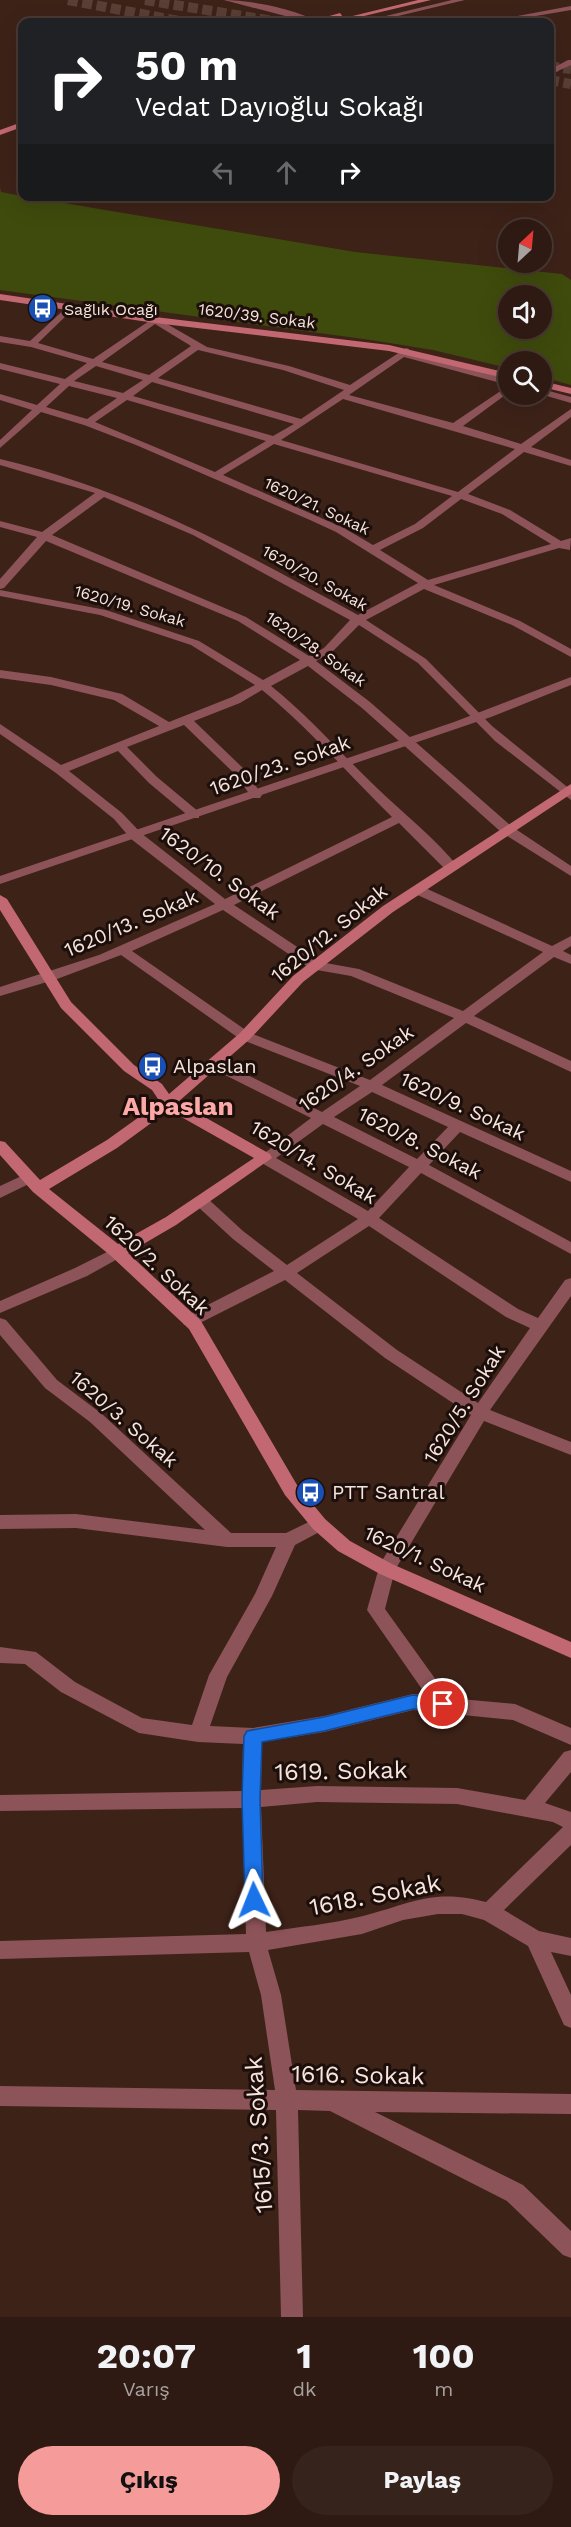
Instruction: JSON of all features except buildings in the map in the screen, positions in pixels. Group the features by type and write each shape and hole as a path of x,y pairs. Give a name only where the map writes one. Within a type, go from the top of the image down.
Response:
{"main road":[{"path":"328,18 398,0"},
{"path":"349,18 426,0"},
{"path":"0,126 18,119"},
{"path":"0,133 18,126"},
{"name":"1620/39. Sokak","path":"0,297 405,353 498,374"},
{"path":"552,386 571,391"},
{"name":"1620/12. Sokak","path":"33,1183 112,1144 168,1103 214,1064 245,1036 298,979 388,909 452,868 506,829 569,792"},
{"name":"1620/14. Sokak","path":"0,899 66,1005 129,1068 157,1087 168,1103 265,1158"},
{"name":"1620/2. Sokak","path":"0,1146 33,1183 117,1252 190,1321 291,1490 319,1524"},
{"name":"1620/4. Sokak","path":"117,1252 201,1201 265,1158"},
{"name":"1620/1. Sokak","path":"319,1524 344,1546 386,1569 571,1650"}],"street":[{"path":"228,0 302,18"},
{"path":"382,18 461,0"},
{"path":"513,18 571,8"},
{"path":"554,62 571,53"},
{"path":"554,70 571,62"},
{"path":"32,344 69,308"},
{"path":"0,445 67,382 155,320 197,346 286,368 352,389"},
{"path":"0,339 32,344 302,423"},
{"path":"88,423 197,346"},
{"path":"215,476 275,441 405,353 498,379"},
{"path":"0,366 126,397 462,496 506,512 566,543 571,552"},
{"path":"552,395 571,400"},
{"path":"341,396 455,426 571,464"},
{"path":"455,426 498,396"},
{"name":"1620/21. Sokak","path":"0,397 88,423 331,526 374,549 424,582 424,585 516,623 571,654"},
{"path":"374,549 419,526 526,448 571,412"},
{"name":"1620/20. Sokak","path":"0,462 44,471 102,493 225,546 357,620 413,654 438,674 476,717 530,766 569,792"},
{"path":"0,586 44,536 102,493"},
{"name":"1620/28. Sokak","path":"0,524 44,536 242,619 309,661 366,705 461,786 506,829 571,872"},
{"path":"60,770 236,700 264,686 328,650 357,620 424,585 566,543"},
{"name":"1620/19. Sokak","path":"0,593 102,612 147,625 195,643 264,686 300,715 344,763 452,868"},
{"path":"0,674 51,681 118,696 167,726"},
{"name":"1620/23. Sokak","path":"0,880 409,743 571,681"},
{"path":"186,719 241,773 256,795"},
{"name":"1620/10. Sokak","path":"0,728 60,770 118,816 136,836 224,905 316,966 354,972 463,1016 571,1067"},
{"path":"120,746 153,780 195,815"},
{"name":"1620/13. Sokak","path":"0,992 50,978 224,905 402,817"},
{"path":"417,890 571,960"},
{"name":"1620/4. Sokak","path":"265,1158 571,939"},
{"name":"1620/9. Sokak","path":"121,949 245,1036 370,1085 571,1177"},
{"name":"1620/8. Sokak","path":"214,1064 420,1166 528,1223 571,1249"},
{"path":"190,1321 287,1271 369,1219 457,1126"},
{"name":"1620/14. Sokak","path":"265,1158 395,1234 512,1313 540,1326"},
{"path":"0,1192 33,1183"},
{"path":"201,1201 238,1235 391,1354 480,1413 571,1449"},
{"name":"1620/4. Sokak","path":"0,1307 81,1272 117,1252"},
{"name":"1620/5. Sokak","path":"443,1704 376,1610 386,1569 480,1413 571,1284"},
{"name":"1620/3. Sokak","path":"0,1324 51,1384 96,1418 227,1540"},
{"path":"0,1521 76,1521 227,1540 288,1540 319,1524"},
{"path":"198,1734 218,1675 263,1596 288,1540"},
{"path":"0,1655 29,1657 69,1687 139,1725 198,1734 253,1736 324,1724 413,1702 515,1712 571,1737"},
{"name":"1615/3. Sokak","path":"253,1736 251,1799 256,1942 271,1995 287,2101 292,2317"},
{"path":"529,1809 571,1758"},
{"name":"1619. Sokak","path":"0,1803 251,1799 317,1794 456,1796 557,1814 571,1821"},
{"path":"489,1912 571,1832"},
{"name":"1618. Sokak","path":"0,1950 256,1942 362,1925 403,1911 438,1905 462,1905 489,1912 536,1939 571,1947"},
{"path":"536,1939 571,2018"},
{"name":"1616. Sokak","path":"0,2096 571,2104"},
{"path":"334,2101 515,2193 571,2247"}],"green space":[{"path":"0,187 1,192 18,195 18,201 52,201 355,252 498,267 498,273 562,274 571,280 571,385 552,380 552,351 498,351 498,366 433,350 0,290"}],"tunnel":[{"path":"68,0 163,18"},
{"path":"145,0 255,18"},
{"path":"554,67 571,69"},
{"path":"554,81 571,84"}],"place":[{"name":"Sağlık Ocağı","path":"43,309"},
{"name":"Alpaslan","path":"152,1066"},
{"name":"PTT Santral","path":"311,1492"}],"district":[{"name":"Alpaslan","path":"178,1106"}],"route":[{"path":"254,1900 251,1799 253,1736 324,1724 413,1702 443,1704"}]}
